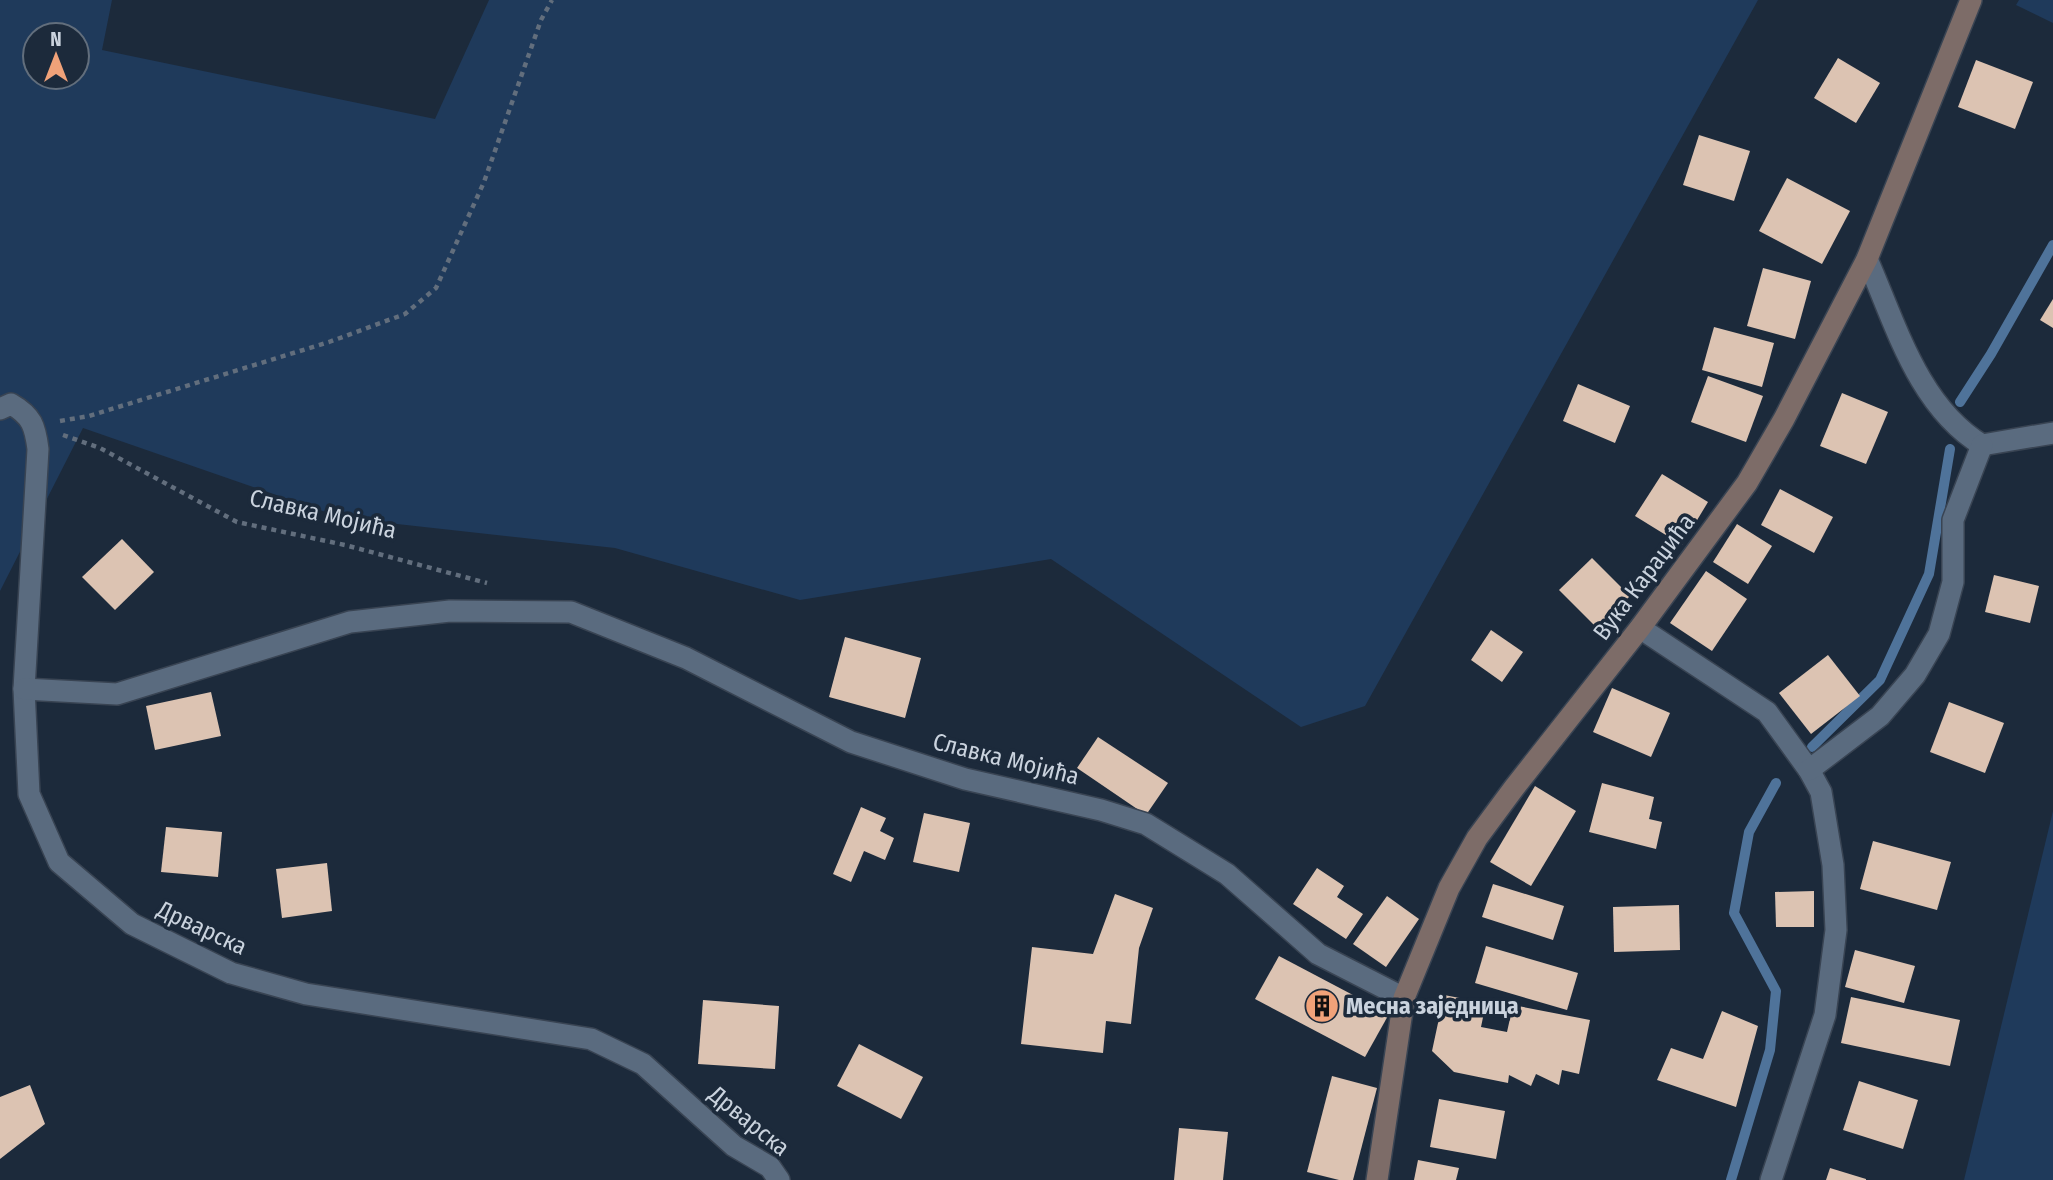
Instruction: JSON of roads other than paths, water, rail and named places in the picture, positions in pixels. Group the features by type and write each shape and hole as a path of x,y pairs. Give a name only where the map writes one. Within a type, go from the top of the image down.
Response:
{"street":[{"name":"Вука Караџића","path":"1377,1180 1404,998 1449,888 1478,838 1559,727 1640,628 1747,483 1784,419 1867,259 1971,0"},
{"path":"1867,259 1916,372 1938,406 1965,435 1982,445 2053,433"},
{"name":"Дрварска","path":"0,409 11,404 27,413 35,425 38,449 24,689 29,794 59,862 132,924 231,973 306,994 591,1040 643,1064 734,1146 769,1167 779,1180"},
{"path":"1809,770 1880,716 1915,675 1939,634 1953,582 1953,520 1982,445"},
{"name":"Славка Мојића","path":"24,689 117,694 350,622 450,611 570,612 686,658 851,743 965,779 1101,810 1146,824 1227,874 1318,954 1404,998"},
{"path":"1640,628 1767,712 1809,770 1821,792 1833,865 1836,930 1825,1015 1772,1180"}],"waterway":[{"path":"1960,402 1991,354 2053,245"},
{"path":"1812,747 1880,680 1929,574 1950,449"},
{"path":"1731,1180 1770,1050 1776,991 1734,913 1749,832 1776,783"}],"place":[{"name":"Месна заједница","path":"1322,1006"}]}
